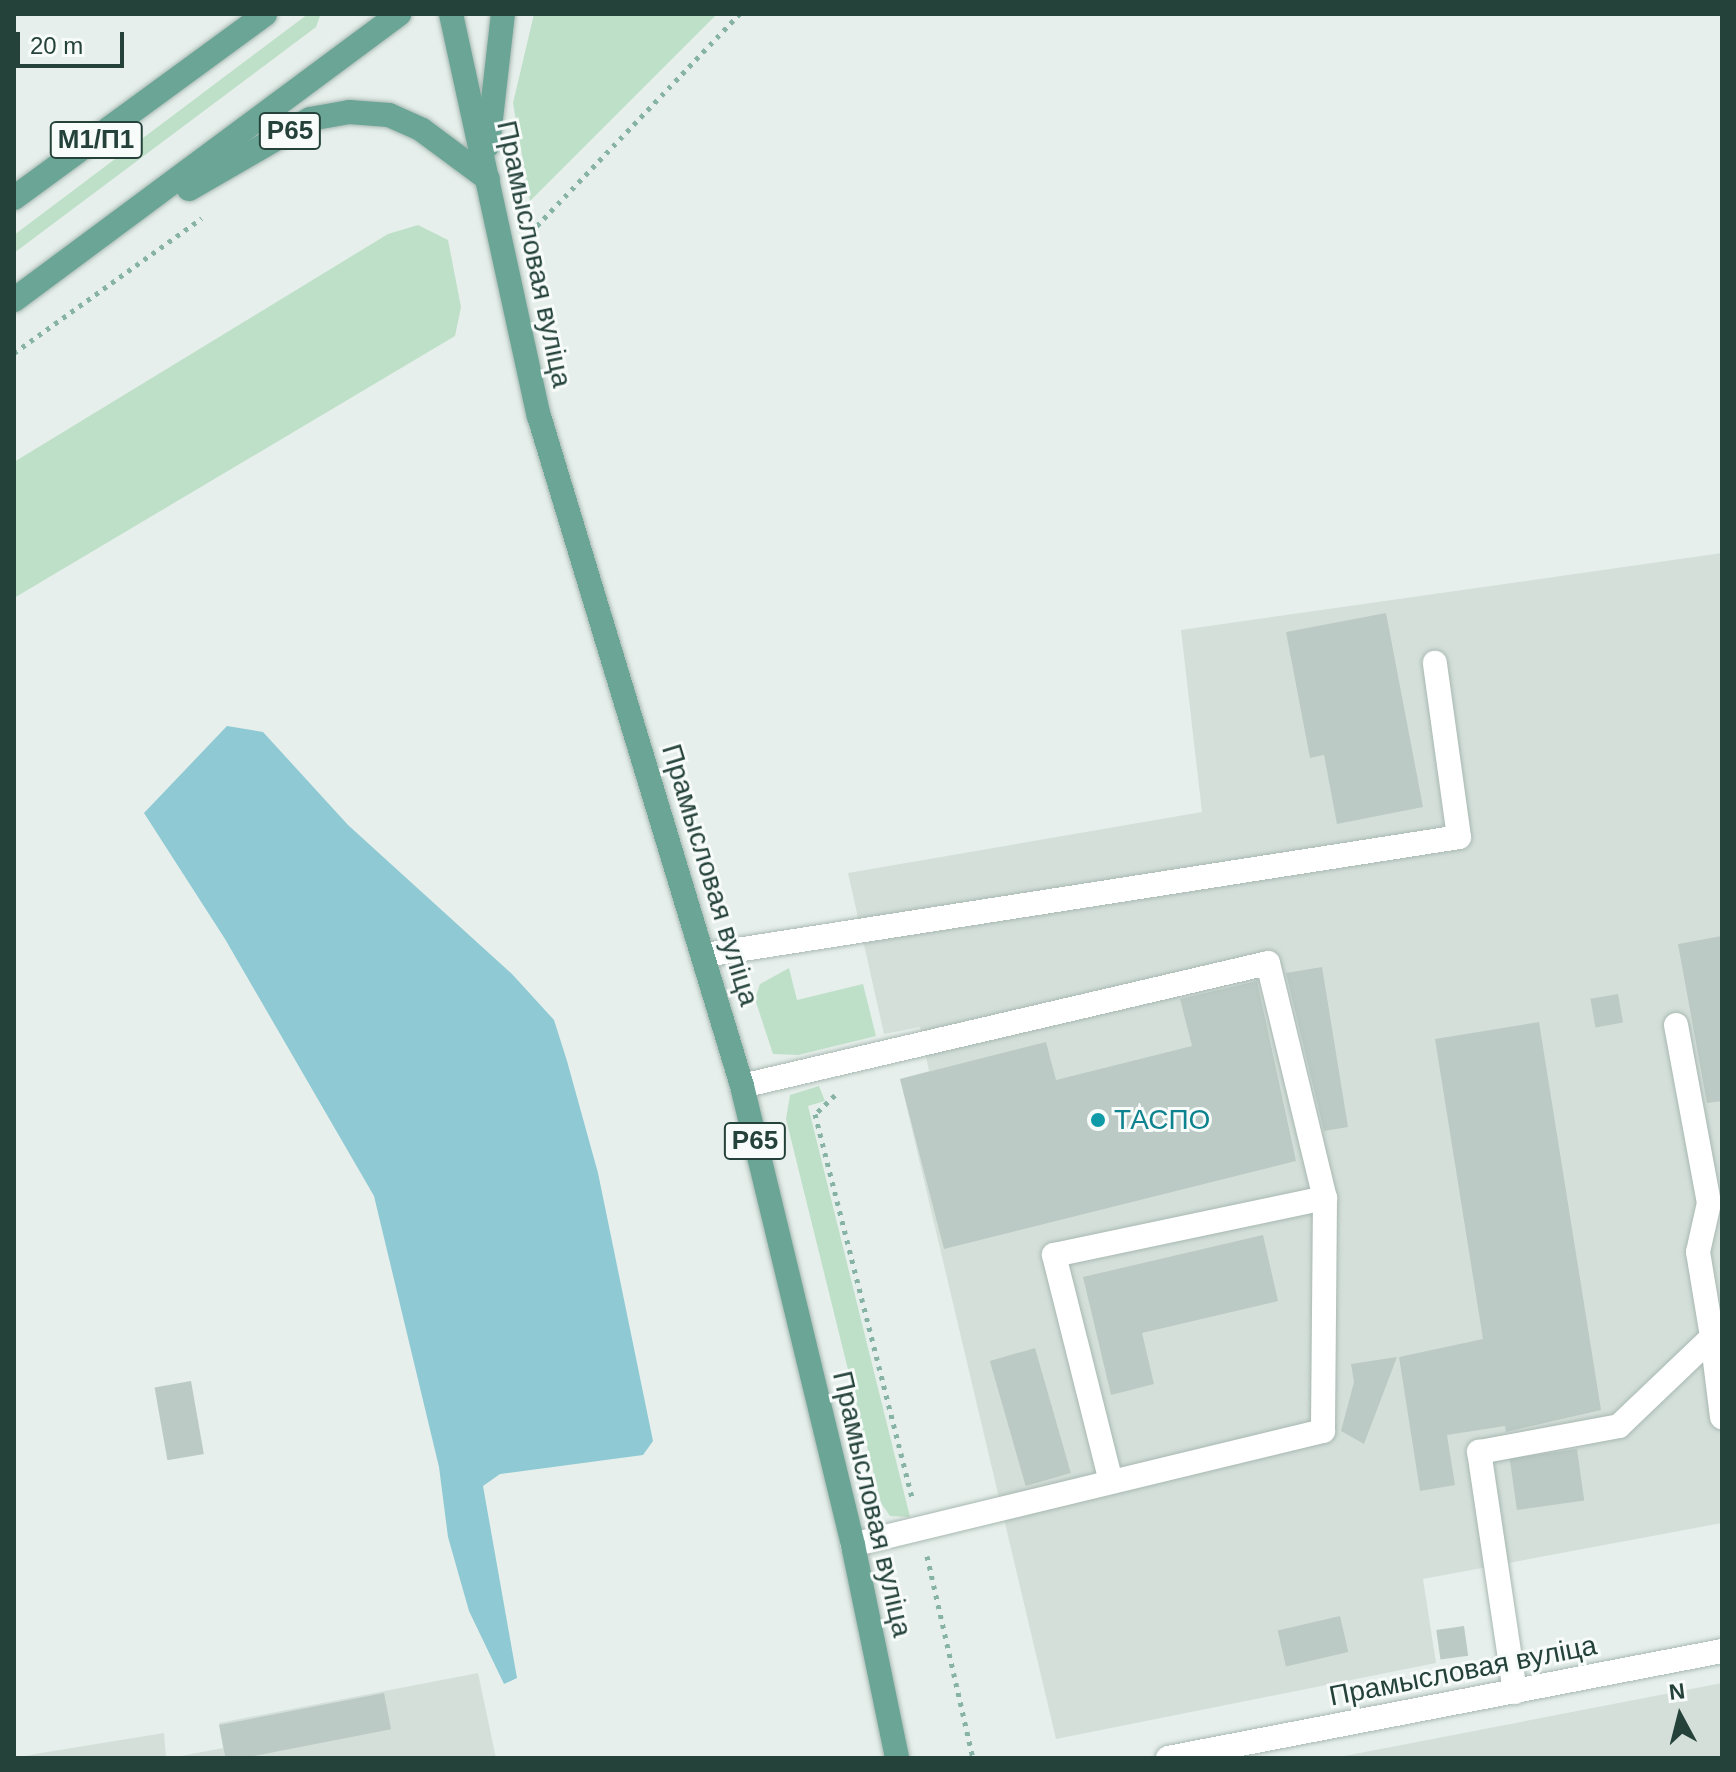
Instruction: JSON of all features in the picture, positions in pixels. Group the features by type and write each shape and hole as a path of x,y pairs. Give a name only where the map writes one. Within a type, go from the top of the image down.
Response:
{"main road":[{"path":"178,82 237,14"},
{"name":"М1/П1","path":"14,198 178,82 265,14"},
{"name":"М1/П1","path":"14,300 98,242 399,14"},
{"name":"Прамысловая вуліца","path":"451,14 572,535 705,955 742,1086 853,1545 897,1758"},
{"name":"Р65","path":"488,179 503,14"},
{"name":"Р65","path":"98,242 310,119 349,112 389,115 422,130 488,179"}],"street":[{"path":"705,955 1459,837 1435,663"},
{"path":"742,1086 1268,963 1325,1198 1323,1431 1110,1478 853,1545"},
{"path":"1676,1025 1709,1203 1698,1252 1722,1417"},
{"path":"1110,1478 1054,1255 1325,1198"},
{"path":"1515,1692 1479,1452 1619,1426 1712,1337"},
{"name":"Прамысловая вуліца","path":"1168,1758 1722,1651"}],"path":[{"path":"503,245 530,233 739,14"},
{"path":"14,353 210,213"},
{"path":"841,1090 815,1114 920,1527 973,1758"}],"shaded area":[{"path":"1722,553 1722,1523 1423,1579 1436,1663 1056,1739 900,1079 929,1071 920,1027 884,1034 848,873 1202,812 1181,630"},
{"path":"478,1673 496,1758 171,1758 223,1748 219,1723"},
{"path":"1722,1683 1722,1758 1334,1758"},
{"path":"164,1733 166,1758 17,1758 35,1754"}],"green space":[{"path":"308,14 320,16 316,27 14,253 14,235"},
{"path":"534,14 717,14 530,201 513,103"},
{"path":"418,225 448,240 461,307 455,336 14,598 14,462 388,234"},
{"path":"789,968 797,1000 863,984 876,1036 798,1055 773,1054 755,999 760,984"},
{"path":"819,1086 825,1101 808,1106 910,1517 890,1516 881,1503 786,1119 790,1095"}],"water":[{"path":"227,726 263,732 348,825 512,974 554,1020 567,1061 598,1173 653,1441 643,1455 500,1474 483,1486 517,1678 504,1684 469,1611 448,1537 439,1467 374,1196 225,939 144,813"}],"building":[{"path":"1386,613 1423,807 1337,824 1324,755 1310,758 1286,632"},
{"path":"1722,936 1722,1101 1707,1103 1678,944"},
{"path":"1322,967 1348,1127 1324,1131 1286,973"},
{"name":"ТАСПО","path":"1257,981 1296,1161 944,1249 900,1079 1046,1042 1056,1080 1192,1046 1180,999"},
{"path":"1618,994 1623,1023 1595,1027 1590,999"},
{"path":"1539,1022 1601,1410 1506,1432 1505,1426 1447,1435 1455,1485 1420,1491 1399,1357 1483,1339 1435,1039"},
{"path":"1263,1235 1278,1301 1142,1333 1154,1384 1111,1395 1083,1277"},
{"path":"1035,1348 1071,1473 1026,1486 990,1361"},
{"path":"1397,1357 1364,1444 1341,1431 1354,1382 1351,1364"},
{"path":"191,1381 204,1454 167,1460 155,1387"},
{"path":"1577,1449 1584,1500 1517,1510 1510,1458"},
{"path":"1340,1616 1348,1652 1286,1666 1278,1630"},
{"path":"1464,1626 1468,1656 1440,1660 1436,1630"},
{"path":"384,1693 391,1729 244,1758 225,1758 219,1725"}],"place":[{"name":"ТАСПО","path":"1098,1120"}]}
